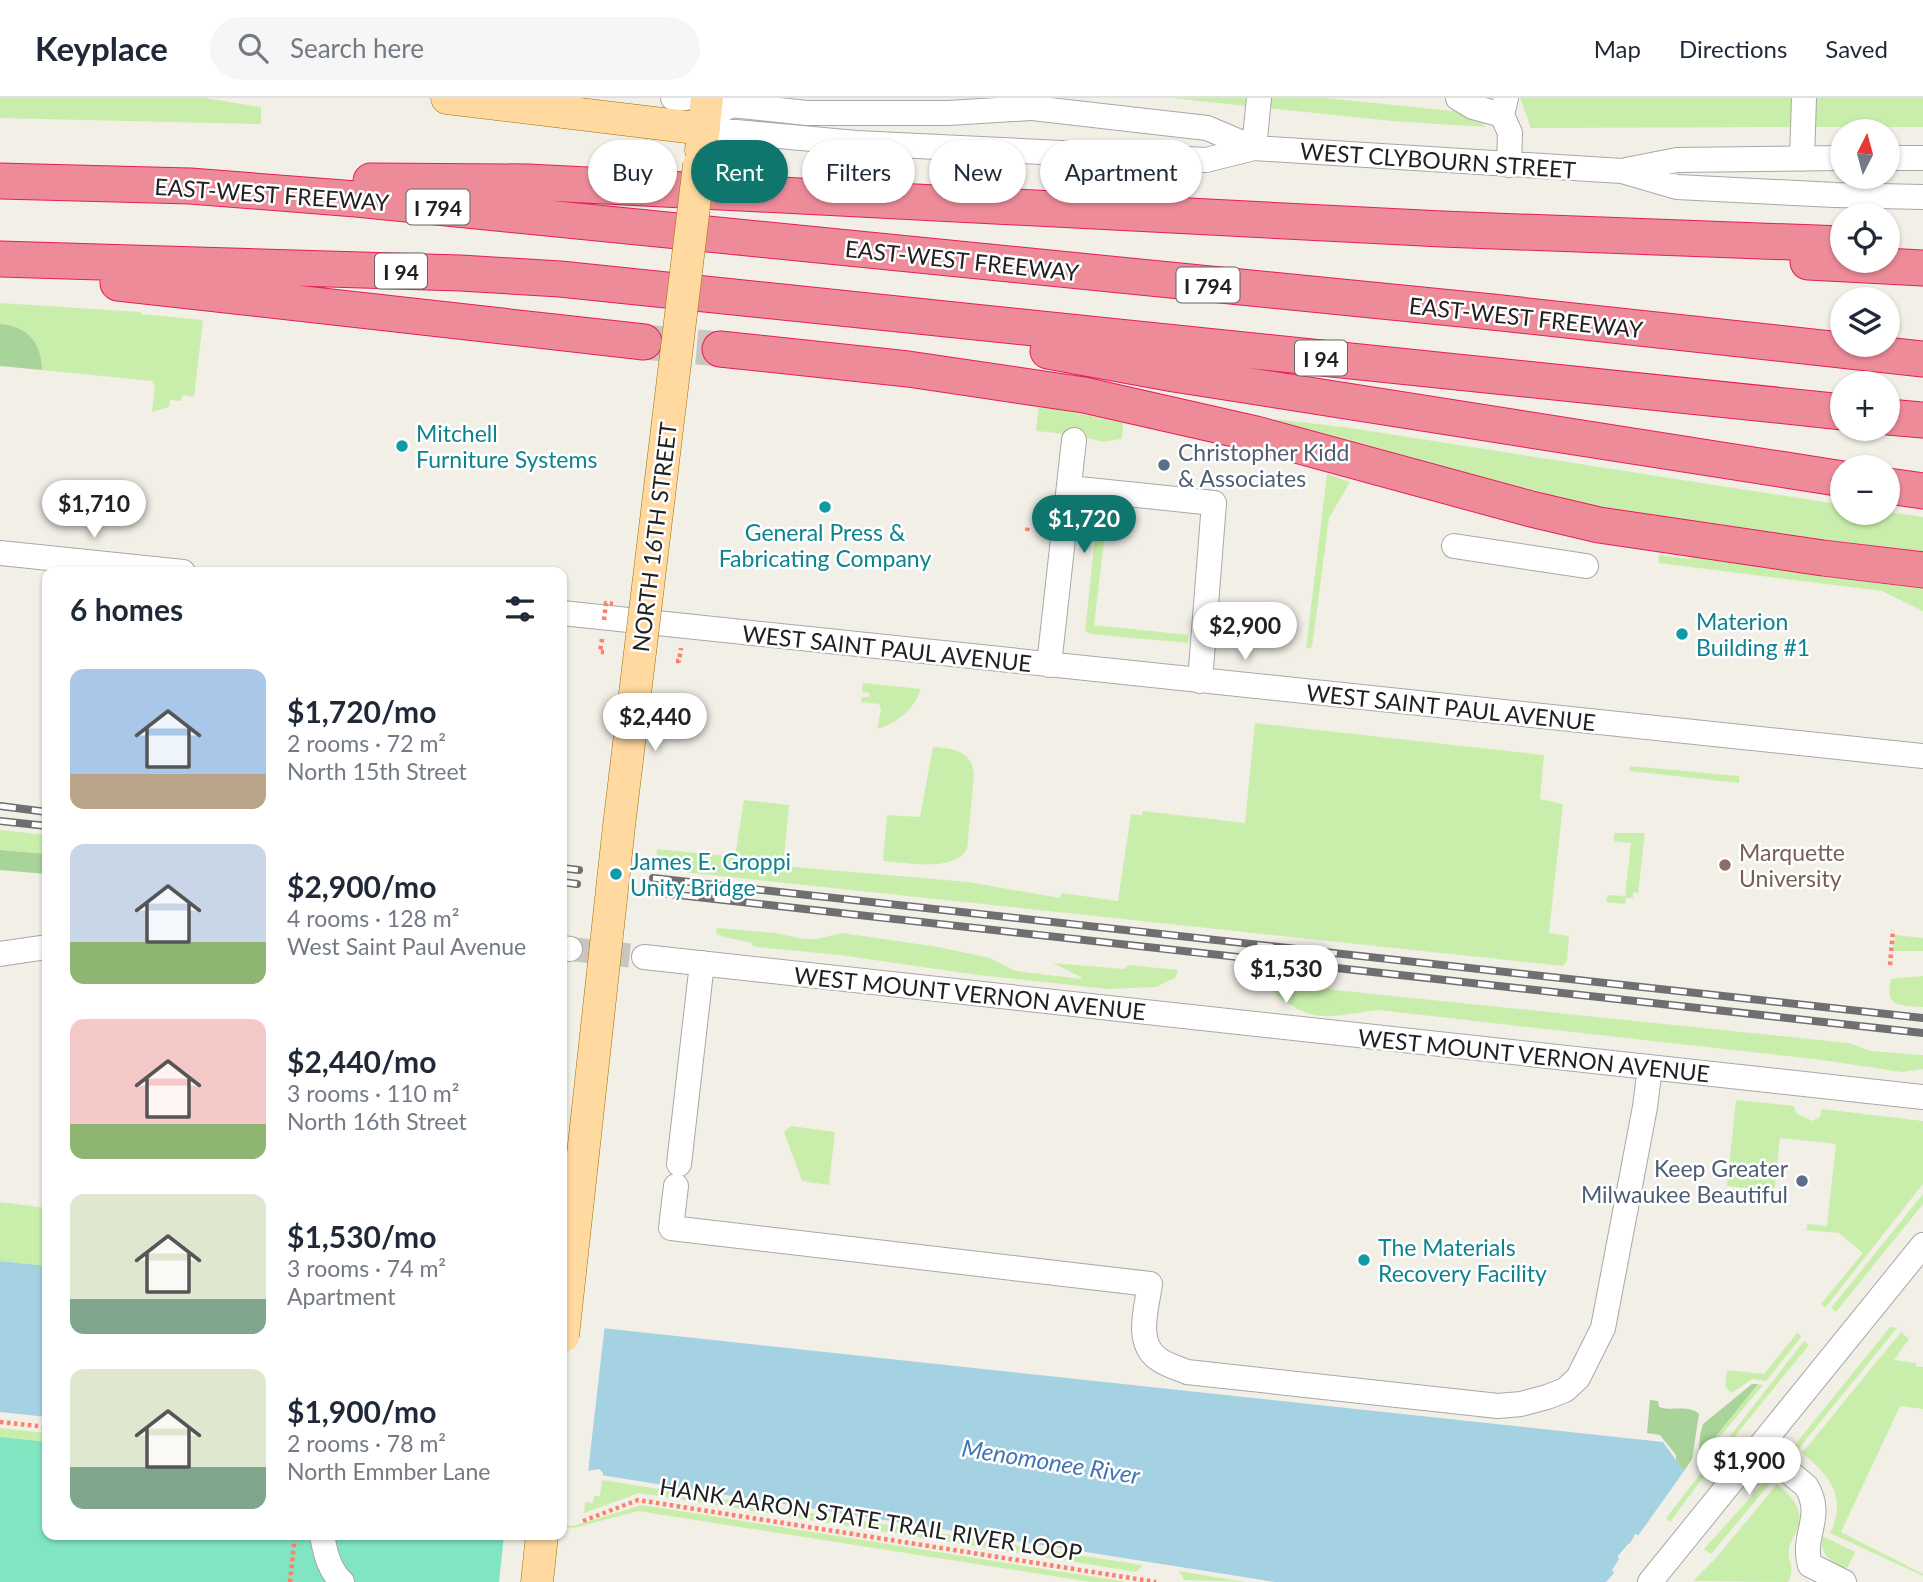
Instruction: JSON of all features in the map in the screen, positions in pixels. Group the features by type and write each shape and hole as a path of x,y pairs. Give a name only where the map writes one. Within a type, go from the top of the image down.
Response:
{"highway":[{"name":"EAST-WEST FREEWAY","path":"0,181 245,189 1492,312 1830,350"},
{"path":"137,184 516,182 1442,229 1830,244"},
{"path":"1442,229 1722,255 1923,268"},
{"path":"1900,246 1923,247"},
{"name":"I 94","path":"0,259 460,273 560,279 1830,411"},
{"path":"0,268 240,298 644,342"},
{"path":"800,304 1174,374 1830,477"},
{"path":"720,349 908,369 1084,395 1256,434 1599,525 1923,570"},
{"path":"1900,352 1923,352"},
{"name":"EAST-WEST FREEWAY","path":"1900,357 1923,359"},
{"path":"1900,418 1923,420"},
{"path":"1900,488 1923,491"}],"main road":[{"name":"WEST CLYBOURN STREET","path":"447,98 704,130"},
{"name":"NORTH 16TH STREET","path":"567,1306 619,826 707,98"},
{"path":"537,1582 541,1540"}],"street":[{"path":"673,98 685,98"},
{"name":"WEST CLYBOURN STREET","path":"937,98 1030,108 1112,108 1207,128 1254,148"},
{"path":"1254,148 1259,98"},
{"path":"1458,98 1473,107 1504,107 1510,133 1508,165"},
{"path":"1802,159 1804,98"},
{"path":"704,130 712,115 732,105 807,113 948,113 1030,108"},
{"name":"WEST CLYBOURN STREET","path":"704,130 856,143 1206,160 1254,148 1622,171 1677,187 1923,197"},
{"name":"WEST CLYBOURN STREET","path":"1622,171 1677,160 1830,158"},
{"path":"1900,158 1923,158"},
{"path":"1049,665 1074,440"},
{"path":"1069,488 1214,503 1200,681"},
{"path":"1454,546 1586,566"},
{"path":"0,553 95,567"},
{"name":"WEST SAINT PAUL AVENUE","path":"567,614 1923,756"},
{"path":"0,954 42,948"},
{"name":"WEST MOUNT VERNON AVENUE","path":"644,957 1923,1097"},
{"path":"702,963 671,1228 1150,1284 1144,1331 1146,1346 1157,1358 1187,1372 1498,1406 1521,1404 1565,1390 1578,1378 1603,1328 1645,1107 1650,1067"},
{"path":"1650,1582 1923,1245"},
{"path":"1760,1448 1806,1486 1811,1494 1815,1513 1807,1548 1810,1565 1844,1582"},
{"path":"323,1540 329,1563 335,1576 342,1582"}],"path":[{"path":"604,621 606,603 613,604"},
{"path":"1889,965 1893,930"},
{"path":"0,1422 42,1426"},
{"name":"HANK AARON STATE TRAIL RIVER LOOP","path":"583,1521 638,1500 1156,1582"},
{"path":"290,1582 294,1540"}],"green space":[{"path":"0,98 205,98 261,107 261,124 0,118"},
{"path":"1171,98 1248,98 1247,106"},
{"path":"1270,98 1325,98 1472,113 1486,127 1392,121 1268,108"},
{"path":"1520,98 1793,98 1791,127 1531,128"},
{"path":"1814,98 1923,98 1923,127 1900,127 1900,119 1830,119 1830,127 1812,127"},
{"path":"0,303 141,312 203,320 194,397 182,395 181,401 170,400 169,407 152,412 155,387 152,381 42,370 39,352 31,338 18,328 0,324"},
{"path":"0,324 18,328 31,338 39,352 42,370 0,366"},
{"path":"1039,405 1123,423 1122,439 1102,441 1036,431"},
{"path":"1274,421 1344,427 1830,503 1830,525 1900,525 1900,514 1923,517 1923,553 1766,534 1585,506"},
{"path":"1327,474 1350,482 1329,518 1312,647 1306,649"},
{"path":"1099,499 1109,500 1094,625 1189,635 1188,643 1090,634 1085,631"},
{"path":"1659,555 1923,585 1923,611 1882,591 1659,563"},
{"path":"863,683 921,689 904,715 877,729 881,710 879,704 861,702 862,697 869,697 869,693 862,692"},
{"path":"1255,723 1544,755 1540,799 1563,804 1549,933 1569,936 1567,961 1563,966 655,869 657,849 735,857 744,800 789,805 783,866 968,882 1060,898 1062,893 1118,901 1131,814 1142,815 1143,811 1245,823"},
{"path":"933,747 961,752 973,767 967,849 951,861 940,864 883,861 887,815 920,817"},
{"path":"1630,766 1739,776 1739,783 1629,771"},
{"path":"0,830 42,834 42,854 0,850"},
{"path":"1614,833 1645,833 1638,893 1633,892 1633,898 1626,898 1625,904 1606,900 1608,895 1625,896 1631,843 1614,841"},
{"path":"0,850 42,854 42,874 0,870"},
{"path":"717,928 775,933 803,939 817,939 842,933 938,947 990,958 1015,971 1081,979 1053,963 1124,969 1128,965 1178,970 1175,978 1156,987 1108,989 757,947 752,945 753,943 724,937 716,933"},
{"path":"1895,935 1923,938 1923,951 1893,951"},
{"path":"1923,976 1923,1007 1901,1005 1892,1000 1889,988 1891,979"},
{"path":"1267,983 1849,1043 1871,1051 1923,1055 1923,1069 1902,1072 1822,1060 1378,1010 1319,1016 1296,1008 1267,987"},
{"path":"1736,1100 1794,1106 1796,1113 1812,1121 1820,1117 1822,1109 1923,1121 1923,1184 1825,1308 1821,1304 1863,1253 1839,1233 1804,1230 1807,1229 1807,1224 1827,1226 1836,1144 1780,1138 1774,1194 1727,1186"},
{"path":"791,1126 835,1132 829,1185 802,1181 784,1132"},
{"path":"1923,1194 1923,1204 1836,1312 1831,1308"},
{"path":"0,1202 42,1207 42,1265 0,1261"},
{"path":"1890,1327 1897,1328 1795,1453 1793,1447"},
{"path":"1901,1332 1909,1339 1894,1360 1916,1363 1916,1366 1923,1367 1923,1409 1900,1406 1841,1532 1923,1576 1830,1533 1837,1508 1833,1488 1820,1470 1802,1453"},
{"path":"1797,1333 1802,1336 1766,1381 1752,1379 1732,1393 1725,1387 1727,1370 1764,1374"},
{"path":"1804,1341 1809,1345 1726,1447 1670,1522 1666,1518"},
{"path":"1752,1384 1758,1384 1698,1463 1703,1424"},
{"path":"1758,1384 1763,1385 1718,1439 1715,1437"},
{"path":"1650,1400 1658,1401 1659,1407 1690,1409 1699,1414 1692,1459 1684,1471 1676,1460 1676,1455 1660,1435 1647,1433"},
{"path":"0,1428 42,1432 42,1447 0,1442"},
{"path":"0,1437 42,1441 42,1540 503,1540 499,1582 0,1582"},
{"path":"602,1480 1142,1565 1137,1572 639,1493 584,1513 585,1502 593,1503 594,1496 600,1496"},
{"path":"1766,1480 1773,1480 1711,1554 1704,1549"},
{"path":"1777,1484 1791,1498 1799,1514 1798,1527 1789,1549 1791,1571 1788,1582 1693,1581 1716,1558"},
{"path":"642,1505 1127,1582 1091,1582 638,1511 574,1528 567,1527"},
{"path":"1822,1536 1855,1552 1848,1567 1844,1568 1830,1560 1822,1548"},
{"path":"1179,1571 1245,1582 1184,1580"}],"water":[{"path":"0,1261 42,1265 42,1416 0,1412"},
{"name":"Menomonee River","path":"602,1328 1663,1442 1684,1471 1612,1570 1627,1582 1275,1582 588,1473"}],"pier":[{"path":"567,1323 599,1326 605,1324 588,1471 599,1469 603,1473 603,1479 567,1475"},
{"path":"1654,1515 1656,1517 1641,1539 1636,1539 1633,1546 1621,1557 1622,1562 1616,1570 1631,1582 1606,1582 1614,1573 1612,1570 1619,1560 1618,1556"}],"tunnel":[{"path":"644,342 720,349"},
{"path":"570,949 644,957"}],"railway":[{"path":"0,806 42,811"},
{"path":"0,821 42,825"},
{"path":"567,869 579,870"},
{"path":"653,878 1923,1018"},
{"path":"567,883 577,884"},
{"path":"651,892 1923,1033"}],"place":[{"name":"Mitchell Furniture Systems","path":"402,446"},
{"name":"Christopher Kidd & Associates","path":"1164,465"},
{"name":"General Press & Fabricating Company","path":"825,507"},
{"name":"Materion Building #1","path":"1682,634"},
{"name":"Marquette University","path":"1725,865"},
{"name":"James E. Groppi Unity Bridge","path":"616,874"},
{"name":"Keep Greater Milwaukee Beautiful","path":"1802,1181"},
{"name":"The Materials Recovery Facility","path":"1364,1260"}]}
